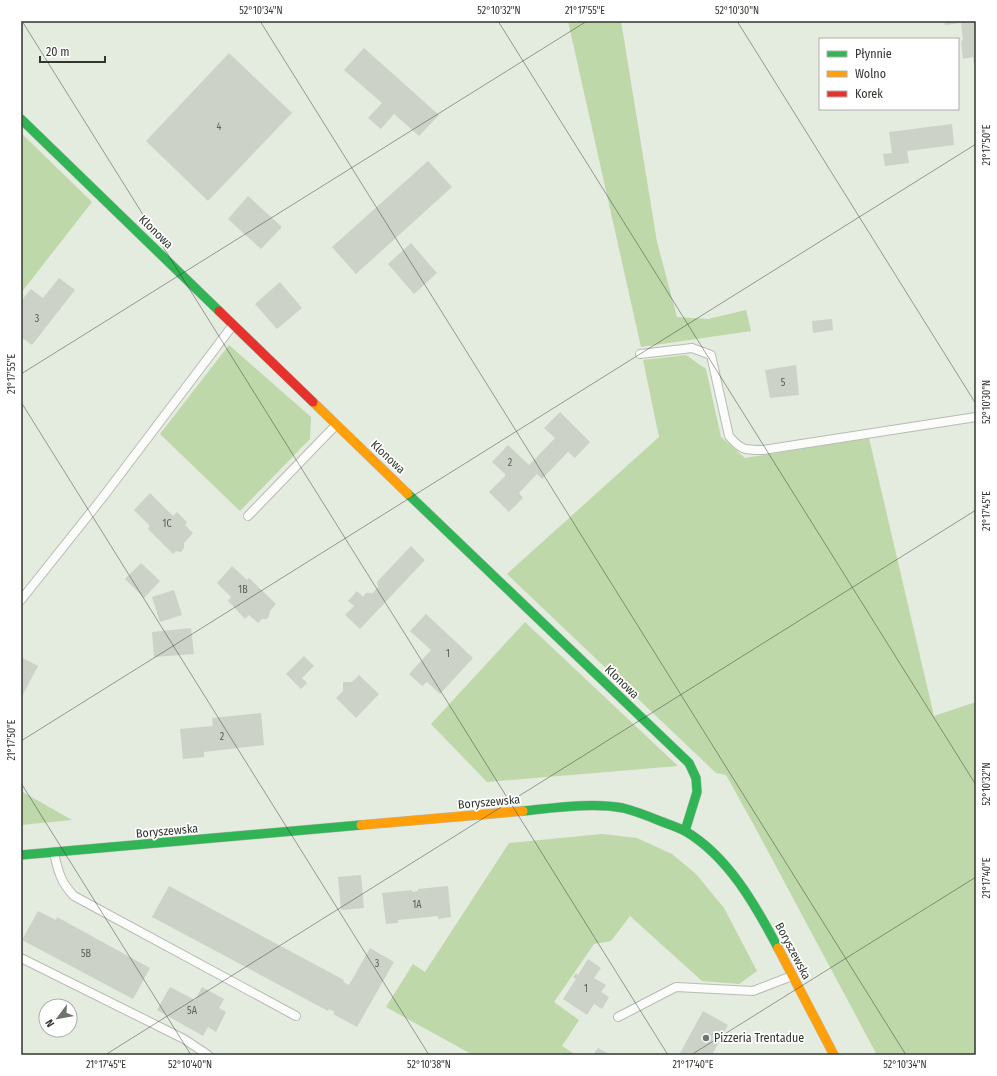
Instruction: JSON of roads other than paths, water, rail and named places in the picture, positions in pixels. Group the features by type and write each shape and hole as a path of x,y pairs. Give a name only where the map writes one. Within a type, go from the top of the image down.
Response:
{"street":[{"name":"Klonowa","path":"21,119 689,763 696,778 697,792 685,831"},
{"name":"Boryszewska","path":"21,855 591,806 622,808 649,816 685,831 713,852 739,883 759,912 833,1055"}],"lane":[{"path":"21,600 103,497 233,324"},
{"path":"640,354 692,348 710,355 729,436 735,443 746,450 762,450 976,417"},
{"path":"248,516 336,424"},
{"path":"54,852 58,871 66,888 74,896 296,1016"},
{"path":"21,958 184,1039 208,1055"},
{"path":"618,1017 676,987 754,991 793,976"}],"place":[{"name":"Pizzeria Trentadue","path":"706,1038"}]}
